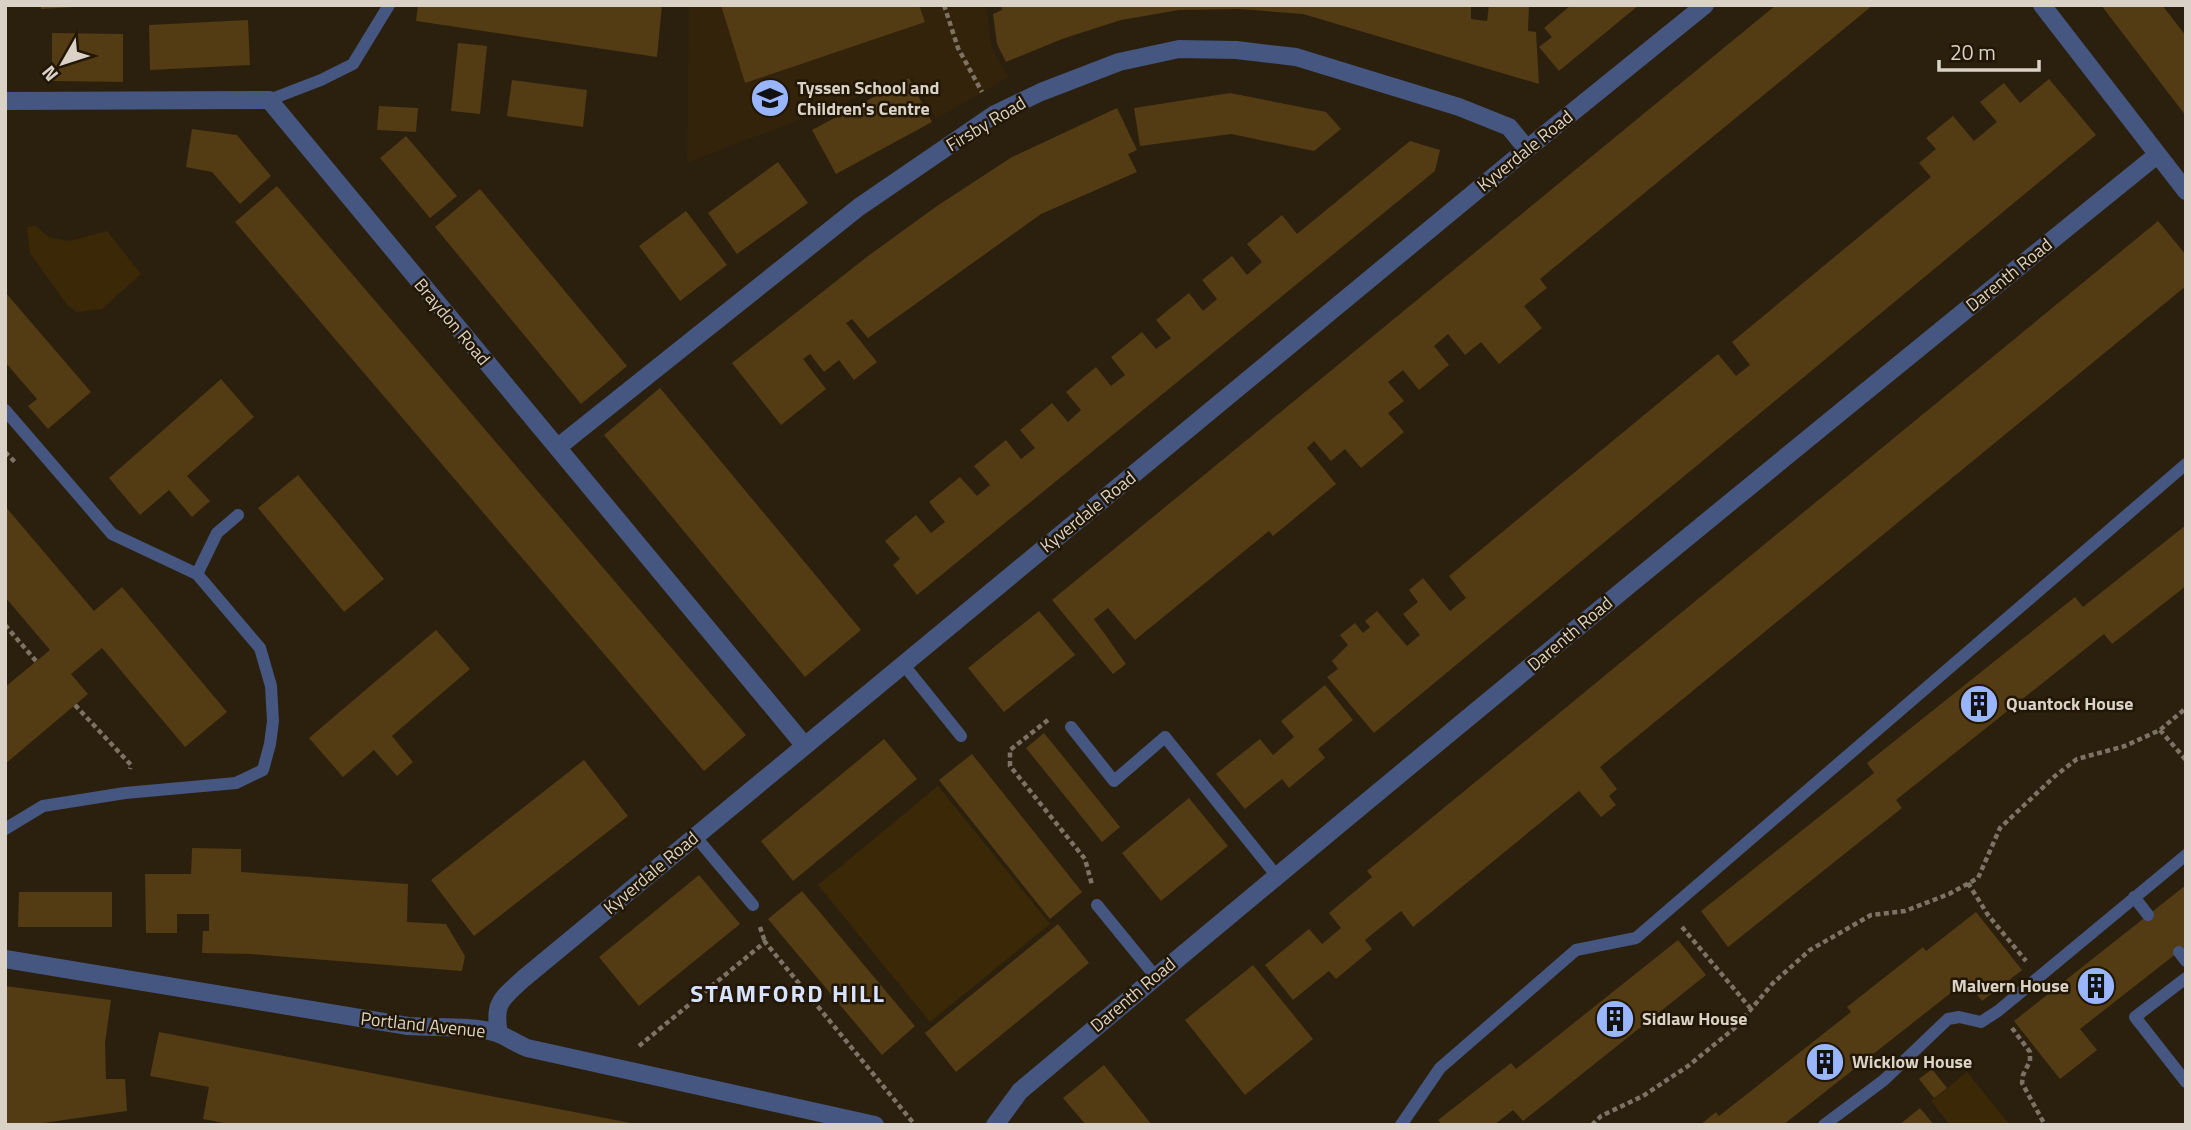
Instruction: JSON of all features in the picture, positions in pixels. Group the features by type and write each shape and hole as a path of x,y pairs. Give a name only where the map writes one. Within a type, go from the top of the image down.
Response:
{"street":[{"name":"Kyverdale Road","path":"499,1034 495,1016 500,1001 903,664 1705,5"},
{"path":"2042,5 2186,191"},
{"name":"Firsby Road","path":"558,447 859,207 995,114 1041,92 1119,62 1179,49 1236,50 1296,57 1459,107 1509,127 1527,149"},
{"path":"5,101 268,100"},
{"name":"Braydon Road","path":"268,100 804,746"},
{"name":"Darenth Road","path":"995,1125 1020,1091 1276,875 1733,497 2157,155"},
{"name":"Portland Avenue","path":"5,959 408,1026 499,1034 527,1048 875,1125"}],"lane":[{"path":"268,100 321,80 353,64 388,5"},
{"path":"5,410 112,534 197,574 260,648 271,686 273,721 263,770 236,783 125,793 43,806 5,829"},
{"path":"1401,1125 1440,1068 1576,950 1636,938 2186,464"},
{"path":"197,574 217,533 238,515"},
{"path":"903,664 961,736"},
{"path":"1070,727 1114,781 1165,737 1276,875"},
{"path":"695,836 753,905"},
{"path":"1824,1125 1884,1080 1948,1019 1959,1017 1981,1022 1998,1011 2186,855"},
{"path":"2134,897 2148,915"},
{"path":"1097,905 1156,976"},
{"path":"2186,978 2135,1017 2186,1082"}],"path":[{"path":"944,5 958,48 995,114"},
{"path":"5,625 36,661"},
{"path":"75,705 131,765 125,793"},
{"path":"1592,1125 1601,1116 1643,1096 1688,1066 1735,1027 1773,983 1810,950 1871,915 1905,911 1949,894 1978,878 2000,828 2077,759 2125,746 2160,730 2186,708"},
{"path":"1070,727 1058,712 1010,750 1010,766 1085,859 1097,905"},
{"path":"2160,730 2186,760"},
{"path":"1968,883 1988,915 2039,977"},
{"path":"1667,909 1751,1009"},
{"path":"614,1066 765,943 915,1125"},
{"path":"1998,1011 2030,1052 2030,1061 2022,1083 2045,1125"}],"shaded area":[{"name":"Tyssen School and Children's Centre","path":"689,5 986,5 991,45 1008,77 936,119 912,76 687,163"},
{"path":"36,226 50,238 70,241 107,231 141,274 102,309 77,312 68,306 30,253 27,227"},
{"path":"938,786 1050,924 930,1022 818,885"},
{"path":"1967,1072 2010,1125 1950,1125 1931,1101"}],"building":[{"path":"41,5 75,5 75,7 41,9"},
{"path":"418,5 662,5 657,57 416,21"},
{"path":"721,5 919,5 925,22 745,83"},
{"path":"1001,5 1471,5 1471,19 1487,21 1489,5 1529,5 1528,31 1536,32 1539,84 1303,14 1240,9 1179,10 1121,20 1062,39 1006,62 997,44 993,14 1002,10"},
{"path":"1571,5 1639,5 1559,71 1539,47 1552,37 1544,28"},
{"path":"1776,5 1873,5 1540,279 1547,288 1524,306 1542,328 1499,364 1481,342 1465,355 1448,334 1434,346 1449,365 1419,390 1403,370 1388,382 1404,401 1388,413 1404,432 1361,468 1345,449 1331,461 1314,441 1307,448 1336,484 1273,536 1269,531 1135,640 1108,608 1094,619 1126,664 1113,674 1052,600"},
{"path":"2101,5 2162,5 2186,36 2186,116"},
{"path":"248,20 250,65 150,70 149,25"},
{"path":"52,33 123,34 123,82 52,81"},
{"path":"458,43 487,46 480,114 451,111"},
{"path":"909,78 932,122 836,174 812,130"},
{"path":"2049,79 2096,135 1374,733 1327,677 1338,669 1332,661 1348,645 1340,635 1355,623 1363,633 1370,627 1365,621 1377,611 1407,646 1420,635 1403,614 1418,602 1409,590 1423,578 1450,611 1466,598 1449,576 1718,354 1736,376 1750,365 1732,342 1931,177 1919,163 1936,149 1926,138 1953,116 1974,141 1997,122 1980,102 2004,83 2020,103"},
{"path":"512,80 587,90 583,127 507,116"},
{"path":"1230,93 1326,112 1341,129 1314,151 1231,134 1140,146 1134,108"},
{"path":"379,106 418,108 416,132 377,130"},
{"path":"1117,108 1137,150 1128,154 1137,172 1041,214 868,338 852,319 846,323 877,362 854,380 839,360 824,372 810,354 803,359 826,389 781,425 732,363 868,256 937,206 1012,157"},
{"path":"192,129 237,135 271,176 240,204 212,172 186,167"},
{"path":"406,136 457,196 430,218 380,158"},
{"path":"1410,141 1440,150 1435,171 917,595 893,565 900,559 885,541 916,515 931,533 945,522 929,502 960,477 977,496 990,485 974,466 1006,440 1021,459 1035,448 1020,430 1052,403 1068,422 1081,410 1066,392 1096,367 1111,386 1125,375 1111,357 1142,332 1156,349 1171,338 1156,320 1189,293 1203,311 1217,299 1202,280 1232,256 1247,275 1262,262 1247,244 1282,215 1297,234"},
{"path":"778,162 808,203 737,254 708,213"},
{"path":"277,186 746,735 704,771 235,222"},
{"path":"480,189 627,366 581,404 435,227"},
{"path":"686,211 727,265 680,301 639,246"},
{"path":"2158,221 2186,255 2186,286 1600,767 1617,789 1609,796 1616,805 1601,817 1579,791 1413,927 1401,911 1365,940 1372,949 1336,979 1329,971 1293,1000 1265,965 1309,929 1322,944 1341,928 1329,913 1372,877 1367,871"},
{"path":"5,292 91,392 48,429 28,406 37,399 5,362"},
{"path":"221,379 254,417 187,476 210,501 192,517 169,490 140,515 109,478"},
{"path":"660,388 861,630 805,677 604,435"},
{"path":"298,475 384,579 344,612 258,508"},
{"path":"5,506 94,611 122,587 227,712 185,747 102,648 71,674 88,694 5,764 5,687 50,650 5,597"},
{"name":"Quantock House","path":"2186,525 2186,586 2112,644 2104,634 1896,800 1902,808 1728,947 1701,911 1874,773 1867,763 2075,597 2083,607"},
{"path":"1039,611 1075,655 1004,712 968,668"},
{"path":"436,630 470,669 392,736 413,762 397,776 374,750 343,777 309,738"},
{"path":"1325,685 1353,720 1318,749 1325,758 1289,788 1282,779 1245,809 1216,774 1260,739 1273,755 1294,737 1281,721"},
{"path":"1044,733 1120,827 1102,842 1026,748"},
{"path":"884,739 917,779 793,881 761,841"},
{"path":"972,754 1082,892 1050,919 939,780"},
{"path":"584,760 628,816 474,936 431,880"},
{"path":"1189,798 1228,846 1161,901 1122,853"},
{"path":"192,848 241,849 241,872 408,884 407,922 446,924 465,956 462,971 251,954 202,953 203,931 209,931 209,914 177,914 177,933 146,933 145,874 191,874"},
{"path":"699,875 740,924 639,1006 599,957"},
{"name":"Malvern House","path":"2186,885 2186,946 2080,1029 2097,1050 2060,1079 2014,1021"},
{"path":"802,891 915,1026 882,1055 768,919"},
{"path":"19,892 112,892 112,927 18,927"},
{"name":"Wicklow House","path":"1976,912 2022,970 1982,1001 1966,981 1783,1125 1700,1125 1716,1112 1719,1116 1851,1012 1847,1007 1923,947 1926,951"},
{"path":"1058,924 1089,963 956,1072 925,1033"},
{"name":"Sidlaw House","path":"1678,940 1706,975 1523,1121 1513,1110 1494,1125 1442,1125 1438,1120 1511,1063 1516,1069"},
{"path":"1253,965 1313,1039 1245,1095 1185,1020"},
{"path":"5,986 111,1000 105,1043 106,1079 125,1079 127,1111 29,1125 5,1125"},
{"path":"159,1032 631,1125 234,1125 203,1119 209,1087 150,1076"},
{"path":"1104,1065 1152,1125 1086,1125 1063,1098"},
{"path":"1932,1069 1947,1088 1934,1098 1919,1079"},
{"path":"1920,1108 1934,1125 1899,1125"}],"place":[{"name":"Tyssen School and Children's Centre","path":"770,98"},
{"name":"Quantock House","path":"1979,704"},
{"name":"Malvern House","path":"2096,986"},
{"name":"Sidlaw House","path":"1615,1019"},
{"name":"Wicklow House","path":"1825,1062"}],"district":[{"name":"STAMFORD HILL","path":"788,994"}]}
